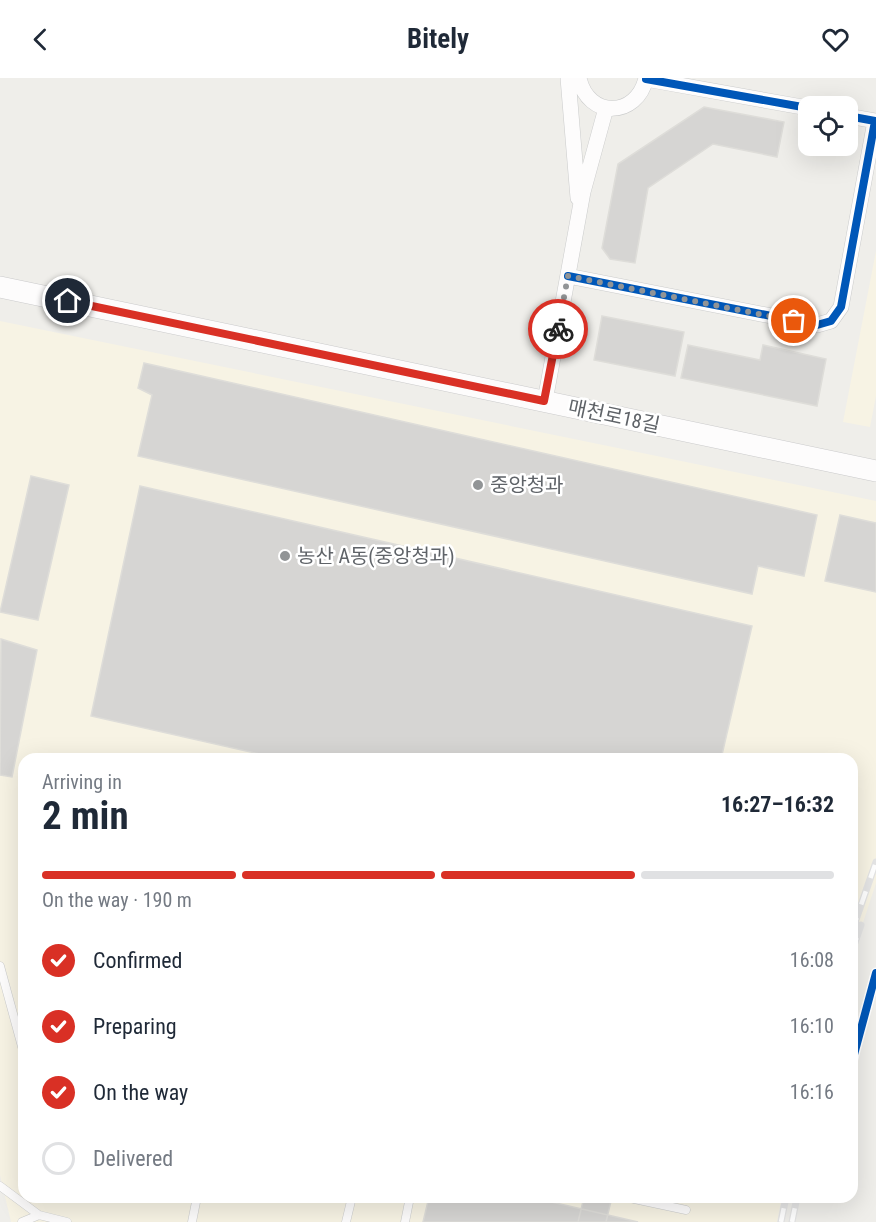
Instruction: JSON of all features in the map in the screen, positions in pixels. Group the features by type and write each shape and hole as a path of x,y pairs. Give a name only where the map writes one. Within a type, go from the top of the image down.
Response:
{"main road":[{"name":"매천로18길","path":"0,287 876,471"}],"street":[{"path":"568,78 579,211"},
{"path":"579,78 587,98 606,108 628,105 638,97 646,78 798,106"},
{"path":"544,401 579,211 606,108"},
{"path":"568,276 817,326 831,321 841,308 875,121 858,118"}],"lane":[{"path":"0,966 18,1032"},
{"path":"0,1186 18,1199"},
{"path":"23,1203 39,1215 67,1222"},
{"path":"192,1222 196,1203"},
{"path":"346,1222 351,1203"},
{"path":"405,1222 409,1203"},
{"path":"653,1203 686,1210"},
{"path":"22,1222 39,1215"}],"shaded area":[{"path":"876,251 876,396 870,427 843,422"},
{"path":"0,321 876,501 876,883 858,938 858,753 18,753 18,1203 781,1203 777,1222 11,1222 0,1175"}],"building":[{"path":"704,107 784,122 777,157 713,144 648,188 635,263 610,259 602,248 618,164"},
{"path":"602,316 684,332 675,376 594,360"},
{"path":"688,345 760,360 763,345 826,359 817,406 681,378"},
{"name":"중앙청과","path":"144,363 817,515 804,576 758,566 752,594 138,456 152,395 138,388"},
{"path":"31,476 69,485 38,620 0,612"},
{"name":"농산 A동(중앙청과)","path":"140,486 752,626 722,753 255,753 91,716"},
{"path":"840,515 876,523 876,592 825,581"},
{"path":"1,639 37,650 12,777 0,775"},
{"path":"428,1203 556,1203 638,1222 423,1222"},
{"path":"583,1203 611,1203 606,1222 578,1222"}],"railway":[{"path":"858,914 876,862"},
{"path":"858,934 861,925"},
{"path":"781,1222 785,1203"},
{"path":"792,1222 796,1203"}],"cycle path":[{"path":"646,79 798,106"},
{"path":"568,276 817,325 831,321 841,307 875,121 858,118"},
{"path":"858,1040 876,973"}],"way so far":[{"path":"558,329 568,276 794,321"}],"place":[{"name":"중앙청과","path":"478,485"},
{"name":"농산 A동(중앙청과)","path":"285,556"}],"route":[{"path":"68,301 544,401 558,329"}]}
